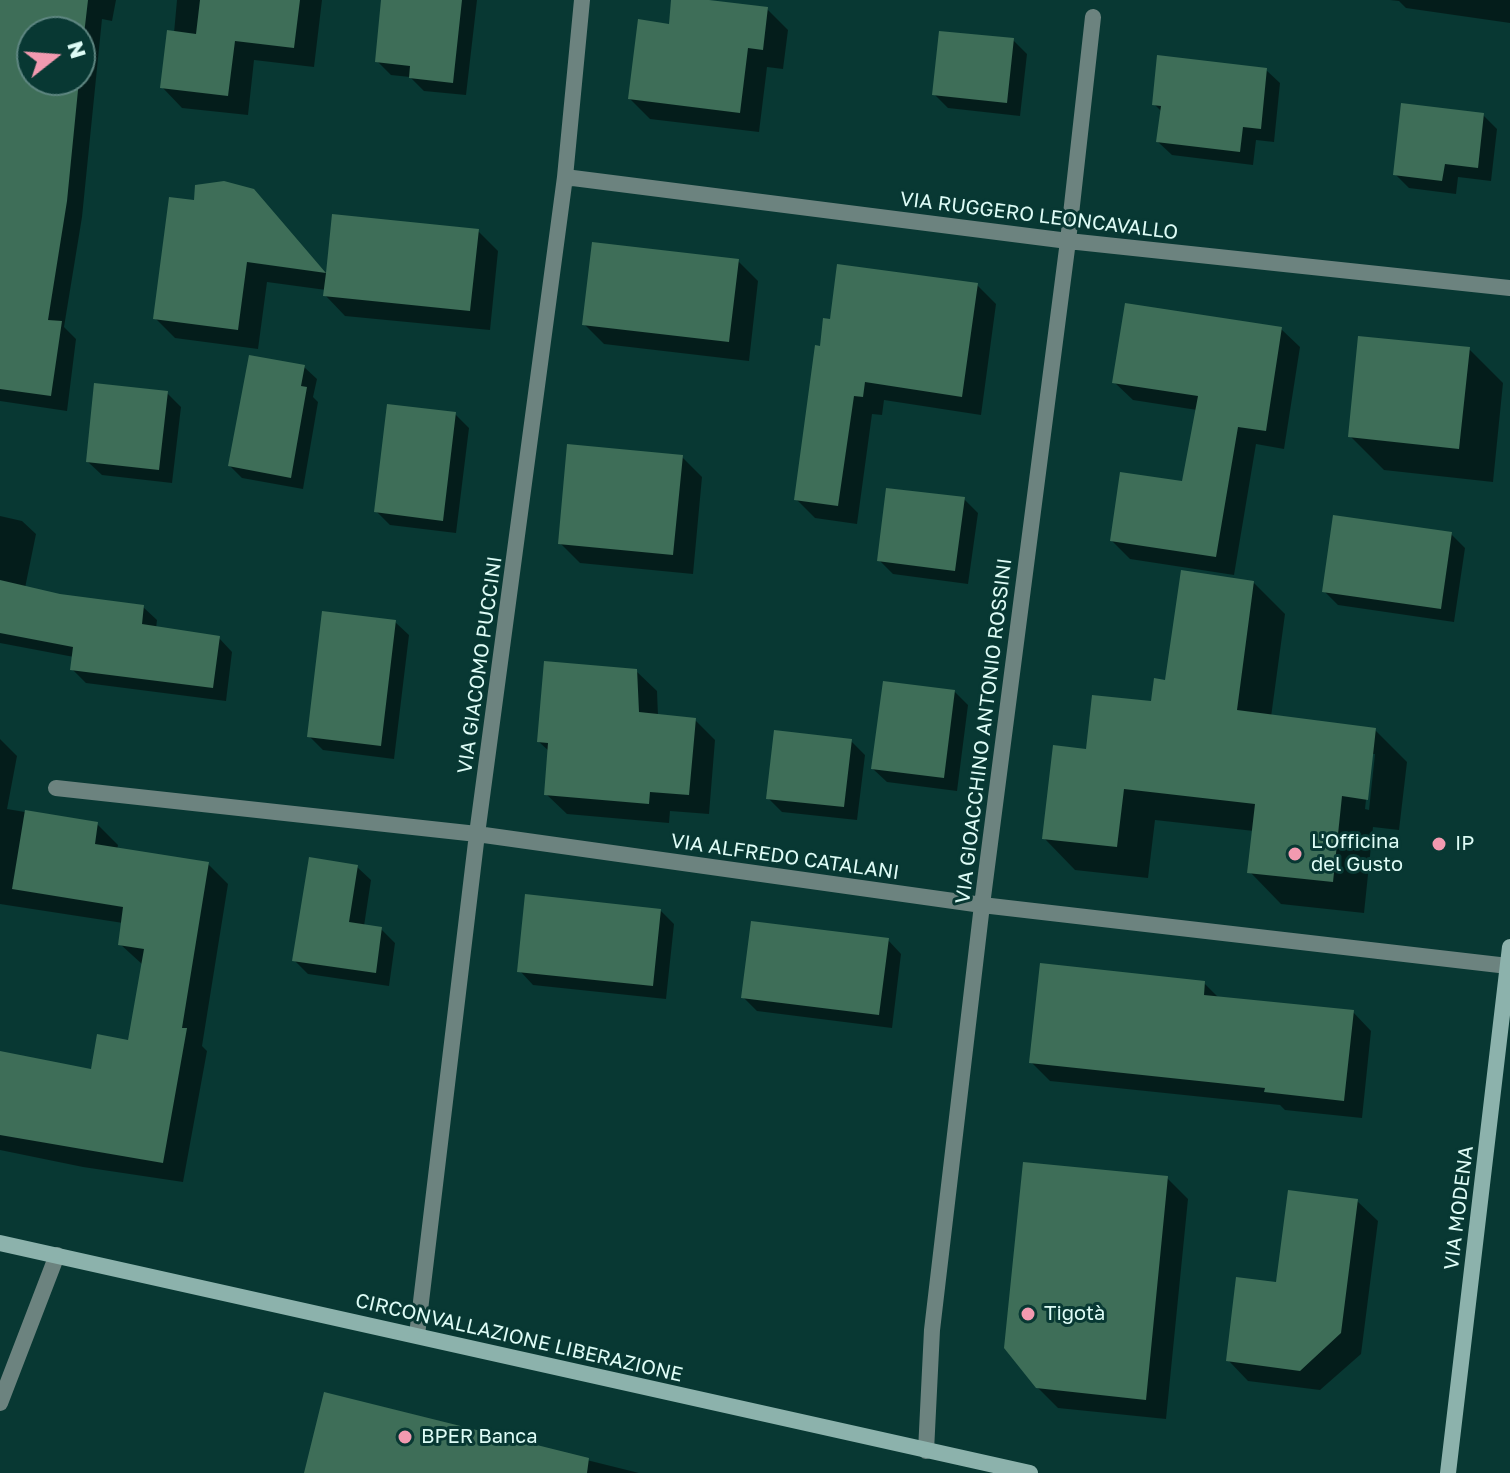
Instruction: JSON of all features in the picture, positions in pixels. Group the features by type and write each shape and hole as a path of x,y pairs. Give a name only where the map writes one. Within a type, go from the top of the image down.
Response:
{"main road":[{"name":"VIA MODENA","path":"1448,1473 1510,947"},
{"name":"CIRCONVALLAZIONE LIBERAZIONE","path":"0,1243 926,1451 990,1469 1030,1473"}],"street":[{"name":"VIA GIACOMO PUCCINI","path":"417,1335 477,834 565,177 582,0"},
{"name":"VIA GIOACCHINO ANTONIO ROSSINI","path":"926,1451 932,1330 982,905 1068,241 1093,17"},
{"name":"VIA RUGGERO LEONCAVALLO","path":"565,177 1068,241 1510,288"},
{"name":"VIA ALFREDO CATALANI","path":"56,788 477,834 982,905 1508,966"},
{"path":"0,1403 57,1255"}],"building":[{"path":"0,0 88,0 86,16 16,16 16,96 77,96 67,201 48,320 62,321 51,396 0,389"},
{"path":"200,0 300,0 294,48 235,41 228,96 160,88 167,30 196,34"},
{"path":"381,0 462,0 453,83 409,78 410,66 375,62"},
{"path":"671,0 709,0 768,7 763,50 748,48 740,113 628,99 638,19 669,24"},
{"path":"939,31 1014,38 1007,103 932,95"},
{"path":"1157,55 1267,68 1261,129 1243,127 1240,152 1156,142 1161,106 1152,105"},
{"path":"1401,103 1484,113 1478,168 1445,164 1442,181 1393,175"},
{"path":"224,181 254,189 326,273 247,262 238,330 153,319 169,197 194,200 195,185"},
{"path":"332,214 479,229 470,311 323,296"},
{"path":"592,242 739,259 729,342 582,325"},
{"path":"837,264 978,283 962,397 865,382 863,397 854,396 838,506 794,500 815,345 820,346 823,318 830,319"},
{"path":"1125,303 1282,327 1266,431 1238,427 1216,557 1110,541 1120,472 1182,481 1198,396 1112,383"},
{"path":"1358,336 1470,347 1459,449 1348,437"},
{"path":"249,355 305,365 301,386 307,387 291,478 228,466"},
{"path":"94,383 168,391 159,470 86,462"},
{"path":"387,404 456,412 443,521 374,512"},
{"path":"567,444 683,455 673,555 558,544"},
{"path":"886,488 965,497 955,571 877,561"},
{"path":"1333,515 1452,532 1441,609 1322,592"},
{"path":"1181,570 1254,581 1237,710 1376,728 1368,800 1342,796 1333,882 1247,873 1255,804 1124,789 1117,847 1042,839 1053,745 1086,749 1092,695 1151,701 1154,678 1165,680"},
{"path":"0,580 60,594 144,605 142,624 220,636 213,688 70,670 73,647 0,633"},
{"path":"322,611 396,620 381,746 307,737"},
{"path":"544,661 637,669 639,712 696,718 689,795 650,792 649,804 544,795 548,743 537,742"},
{"path":"883,681 955,690 944,778 871,769"},
{"path":"774,730 852,739 844,807 766,799"},
{"path":"25,810 98,822 95,844 209,862 182,1028 187,1028 163,1163 0,1135 0,1051 91,1069 97,1034 128,1040 144,949 118,945 123,907 12,889"},
{"path":"309,857 358,865 349,922 382,927 376,973 292,961"},
{"path":"525,894 661,909 653,986 517,972"},
{"path":"751,921 889,938 879,1015 741,998"},
{"path":"1040,963 1205,981 1204,995 1354,1010 1344,1101 1264,1092 1265,1088 1029,1063"},
{"path":"1023,1162 1168,1176 1146,1400 1036,1388 1004,1348"},
{"path":"1288,1190 1358,1199 1341,1333 1300,1371 1226,1361 1236,1277 1276,1282"},
{"path":"324,1392 589,1458 587,1473 304,1473"}],"place":[{"name":"IP","path":"1439,844"},
{"name":"L'Officina del Gusto","path":"1295,854"},
{"name":"Tigotà","path":"1028,1314"},
{"name":"BPER Banca","path":"405,1437"}]}
